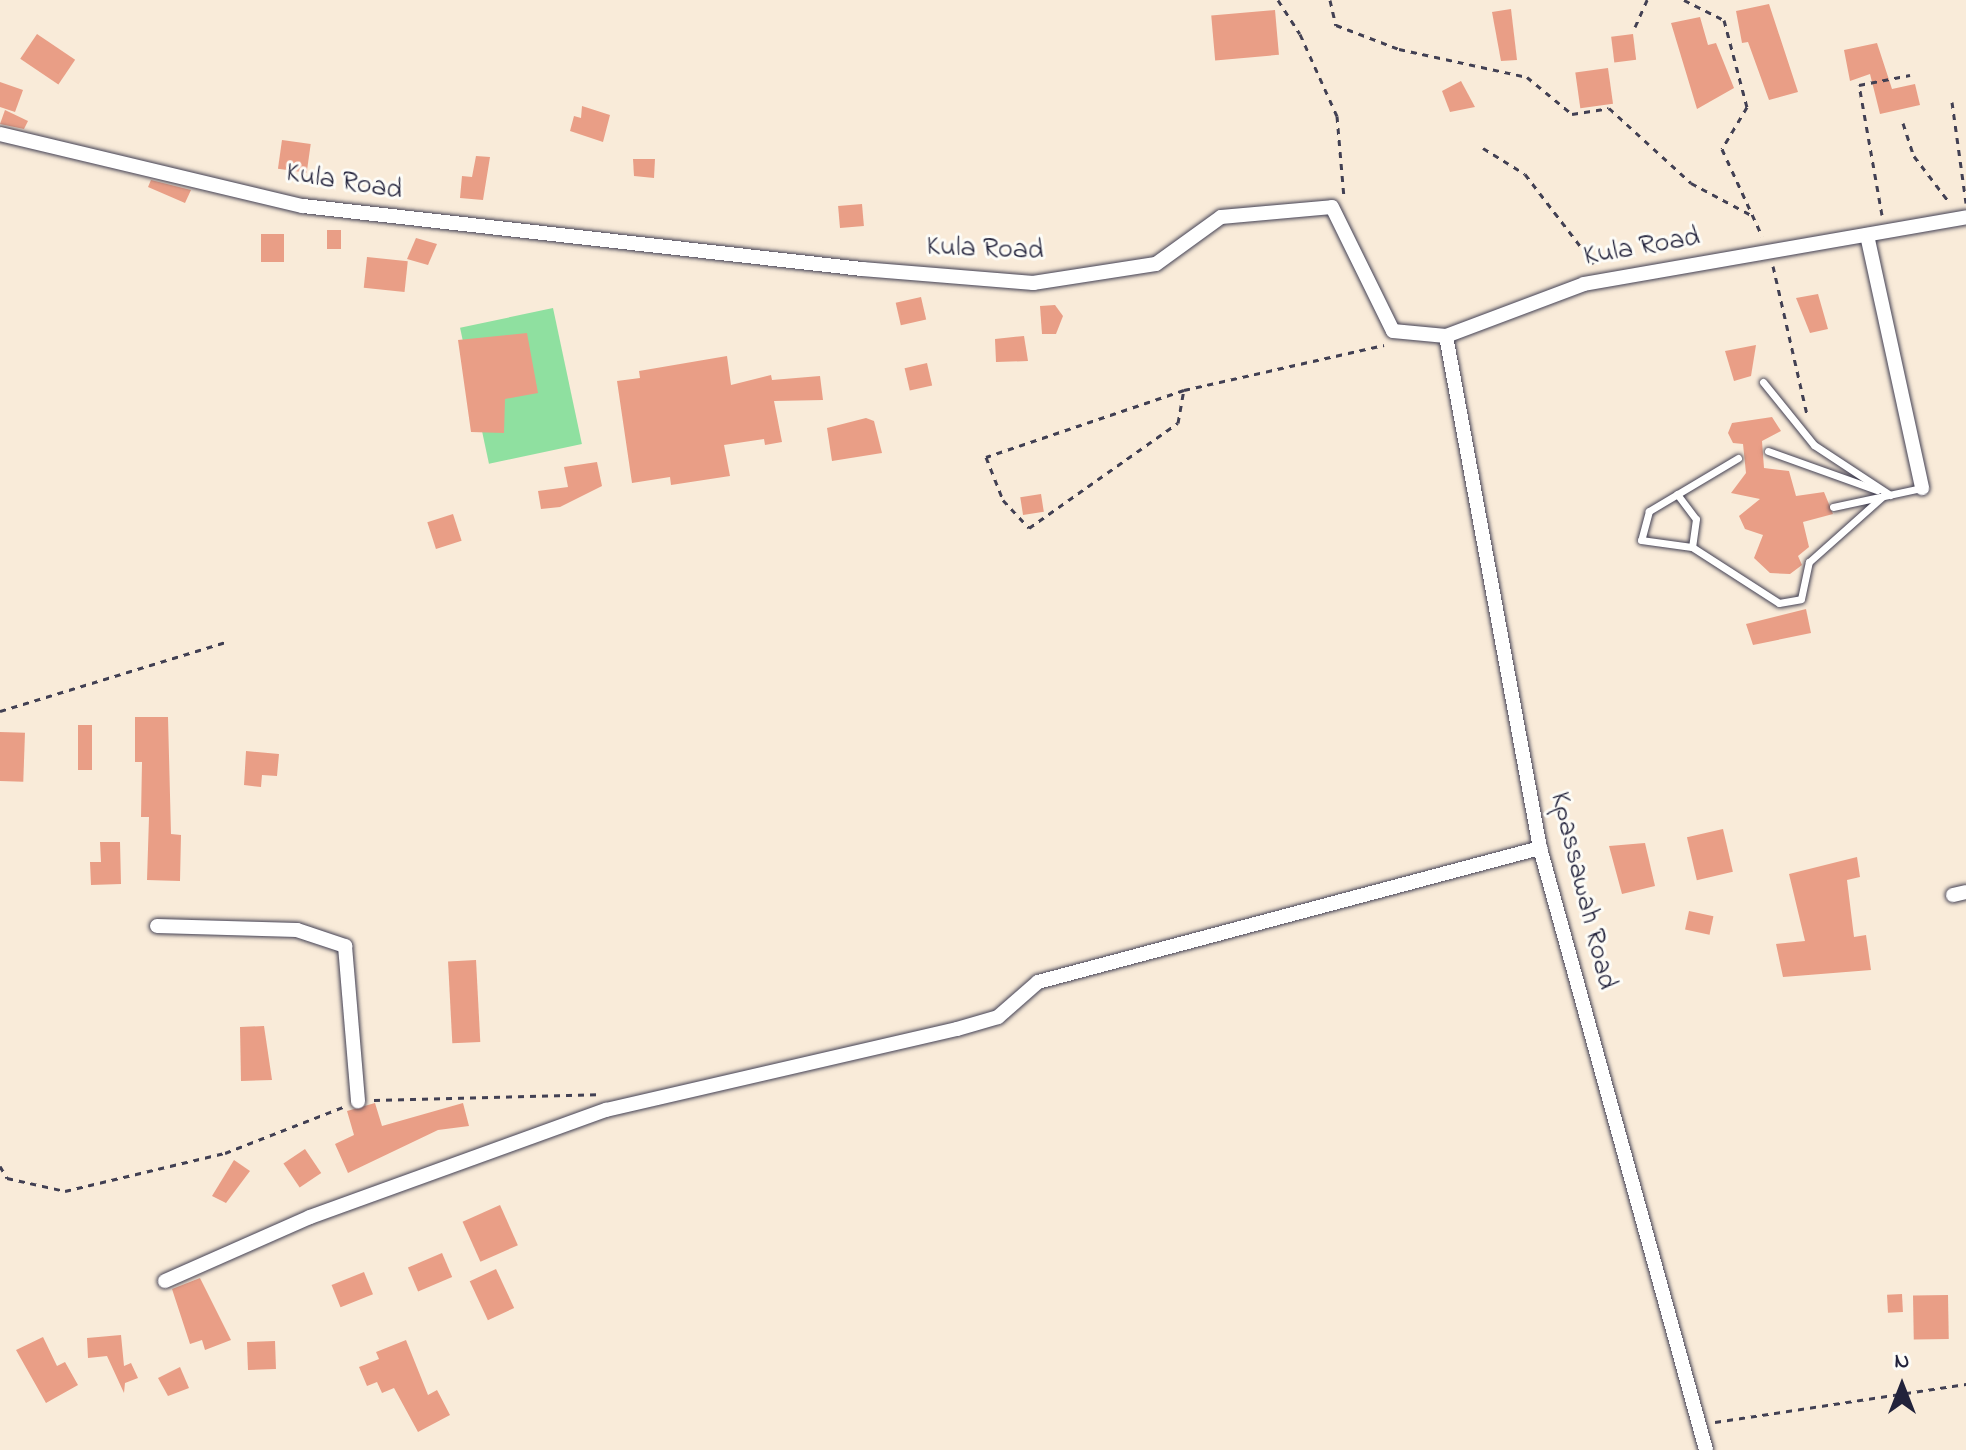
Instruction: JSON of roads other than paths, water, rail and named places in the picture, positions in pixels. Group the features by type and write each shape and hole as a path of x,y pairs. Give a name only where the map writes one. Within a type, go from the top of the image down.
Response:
{"street":[{"name":"Kula Road","path":"0,134 303,206 862,269 1033,283 1156,264 1221,217 1332,207 1393,331 1446,336 1606,280 1964,218"},
{"path":"1867,235 1922,488"},
{"name":"Kpassawah Road","path":"1446,336 1540,848 1706,1450"},
{"path":"165,1281 310,1217 549,1128 674,1093 957,1029 998,1017 1038,982 1540,848"},
{"path":"157,926 297,930 345,946 358,1101"}],"lane":[{"path":"1763,382 1814,445 1886,496"},
{"path":"1768,451 1886,496"},
{"path":"1738,458 1649,511 1641,540 1692,547 1779,603 1801,599 1809,562 1886,496"},
{"path":"1833,507 1922,488"},
{"path":"1677,494 1696,519 1692,547"}]}
